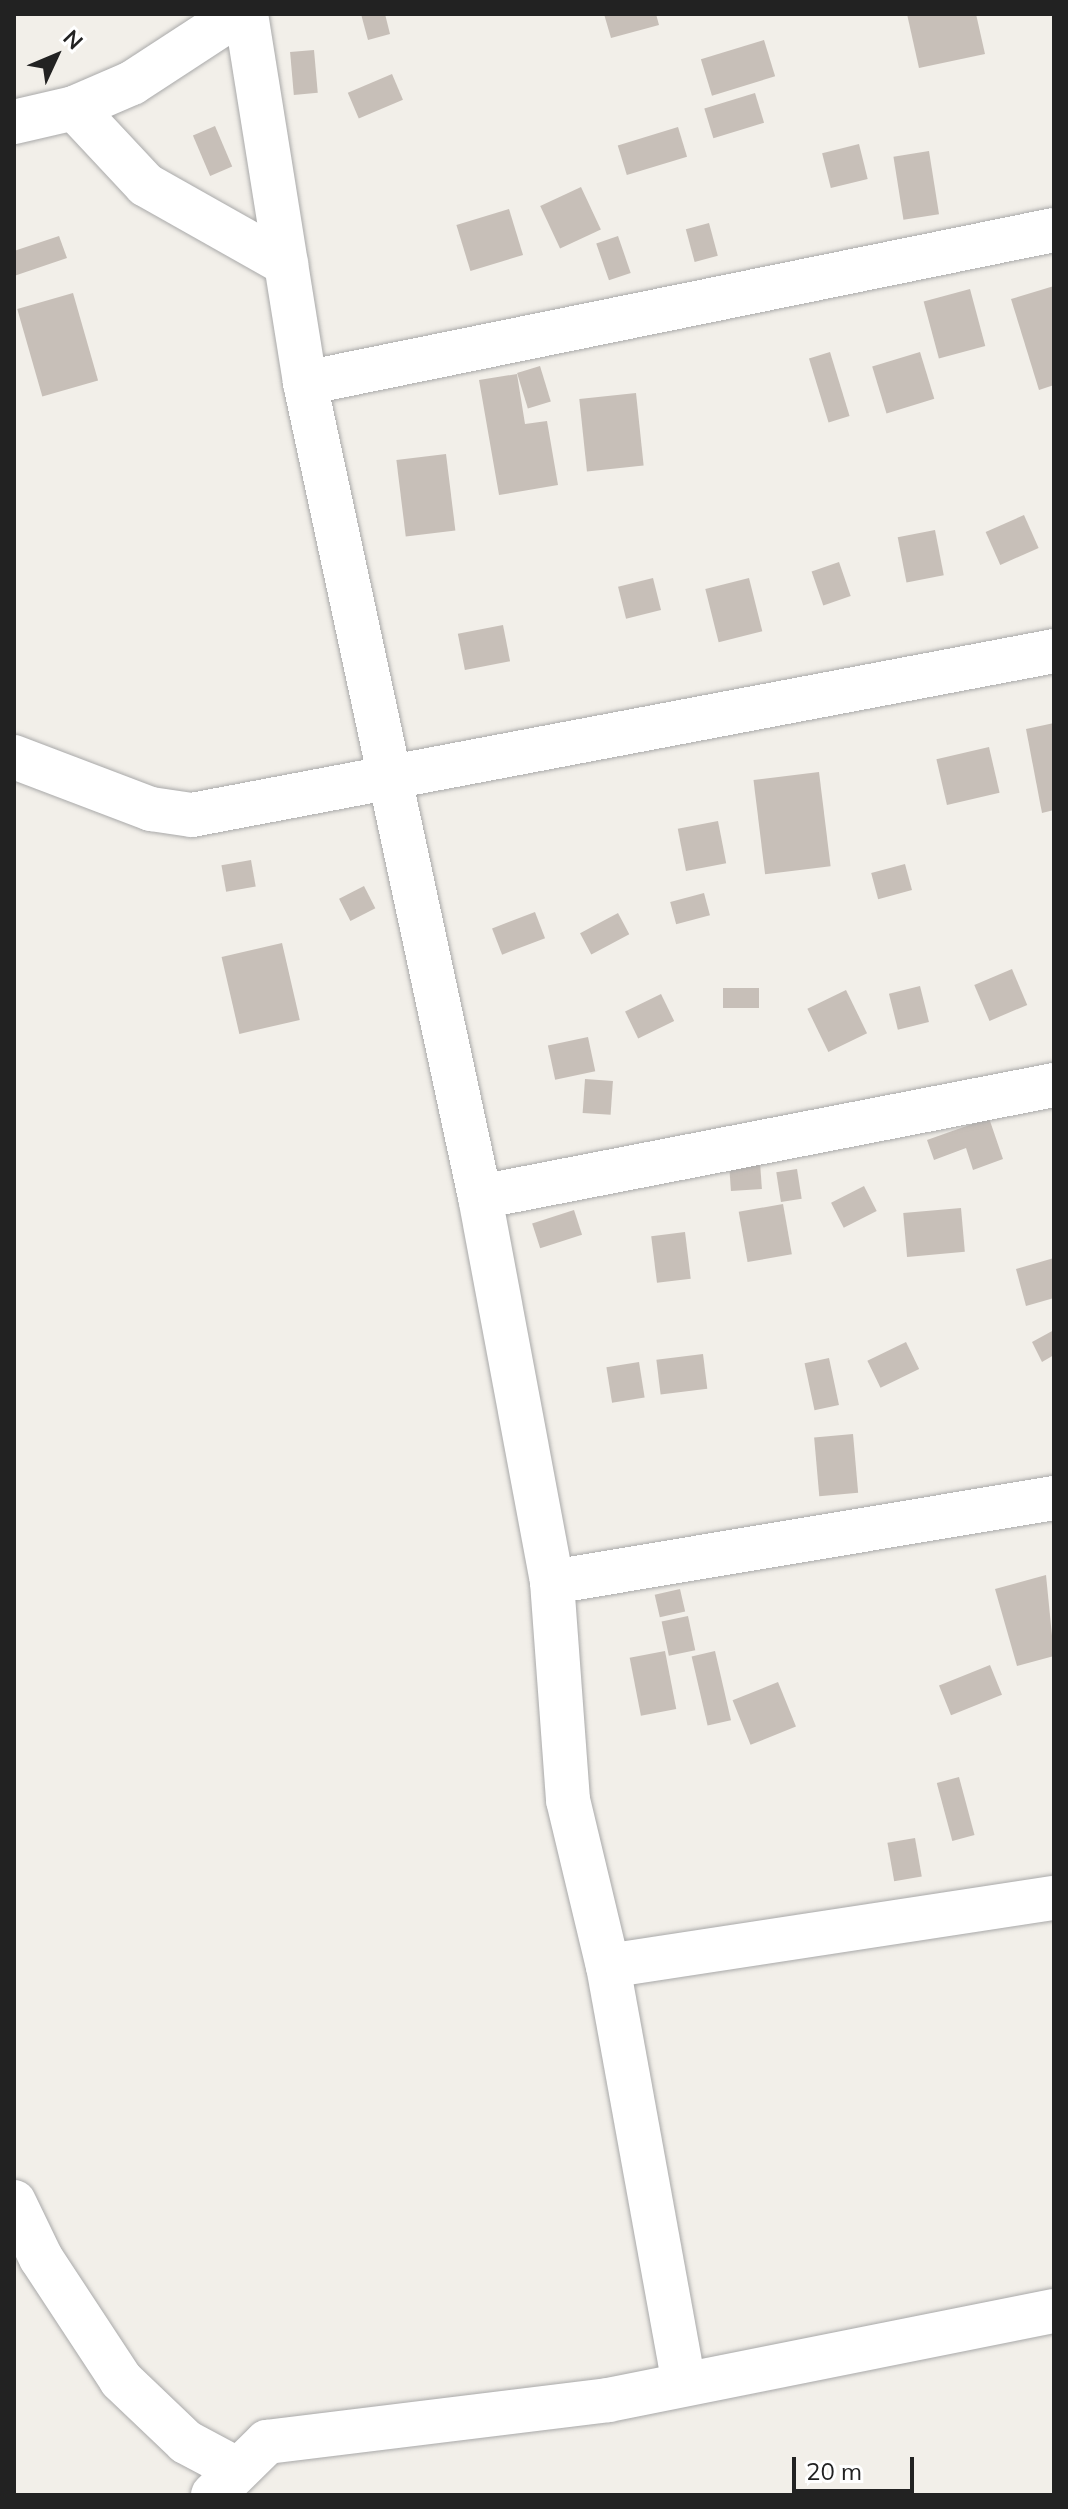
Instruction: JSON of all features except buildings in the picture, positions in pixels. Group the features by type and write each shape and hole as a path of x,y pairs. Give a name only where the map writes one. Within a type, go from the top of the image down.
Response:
{"street":[{"path":"14,122 74,108 186,53 238,14"},
{"path":"246,14 305,383 386,779 480,1197 552,1582 568,1800 608,1966 683,2380"},
{"path":"74,108 146,185 286,264"},
{"path":"305,383 1054,230"},
{"path":"14,757 151,809 192,815 1054,651"},
{"path":"480,1197 1054,1085"},
{"path":"552,1582 1054,1498"},
{"path":"608,1966 1054,1898"},
{"path":"14,2202 121,2380 223,2481 267,2442 608,2400 683,2380 1054,2311"}]}
